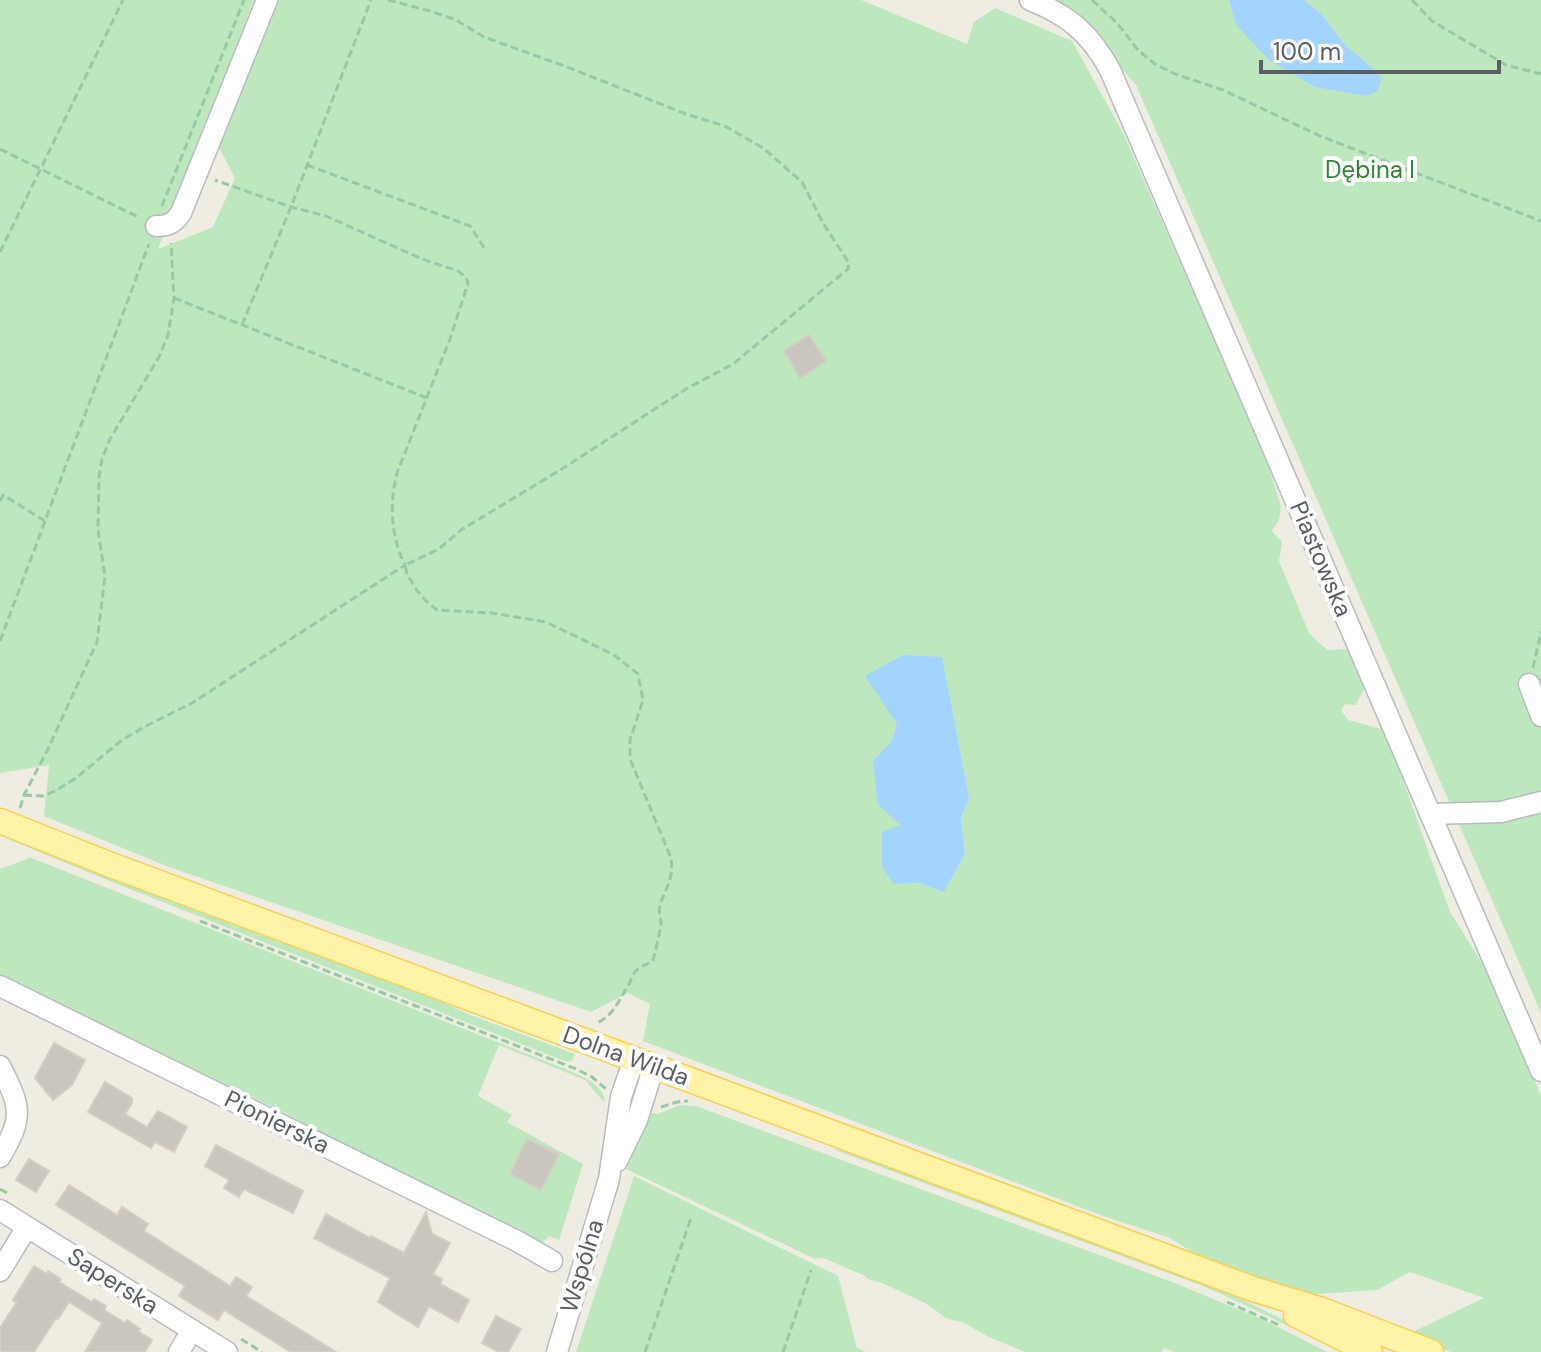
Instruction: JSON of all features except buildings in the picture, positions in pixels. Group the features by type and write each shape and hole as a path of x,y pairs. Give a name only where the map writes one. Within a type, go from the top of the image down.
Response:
{"main road":[{"name":"Dolna Wilda","path":"5,827 1431,1352"},
{"name":"Dolna Wilda","path":"1253,1289 1296,1315 1370,1352"}],"street":[{"path":"161,226 175,222 181,213 267,0"},
{"name":"Piastowska","path":"1030,0 1068,19 1087,35 1110,70 1541,1071"},
{"path":"1529,684 1541,716"},
{"path":"1430,814 1501,812 1541,802"},
{"name":"Pionierska","path":"0,986 552,1261"},
{"name":"Wspólna","path":"557,1352 609,1179 621,1097 644,1063"},
{"name":"Wspólna","path":"609,1179 643,1102 644,1063"},
{"path":"0,1066 14,1093 17,1114 12,1136 0,1157"},
{"name":"Saperska","path":"0,1210 227,1352"},
{"path":"0,1271 27,1227"},
{"path":"179,1352 192,1330"}],"path":[{"path":"0,252 123,0"},
{"path":"0,641 161,226 159,213 244,0"},
{"path":"242,325 371,0"},
{"path":"24,795 43,796 57,790 122,740 192,703 405,565 439,549 461,530 686,389 733,364 848,269 849,263 823,223 802,182 763,148 725,126 484,37 456,20 388,0"},
{"path":"1092,0 1117,23 1138,50 1155,64 1175,74 1223,90 1320,136 1541,221"},
{"path":"1412,0 1432,21 1506,65 1541,74"},
{"path":"0,149 161,226 170,236 174,298 168,335 159,357 115,429 102,459 98,530 105,576 97,642 48,749 5,827"},
{"path":"307,165 470,226 485,249"},
{"path":"197,174 326,216 466,277 468,283 464,299 394,486 392,505 398,550 416,589 437,610 492,613 546,622 614,655 638,674 643,700 630,740 630,759 671,858 673,870 660,906 661,925 652,961 635,971 614,1011 592,1025 592,1033 586,1041"},
{"path":"174,298 427,398"},
{"path":"0,501 3,495 45,521"},
{"path":"1529,684 1541,631"},
{"path":"194,919 576,1069 599,1082 608,1093 621,1097"},
{"path":"643,1102 663,1107 690,1101"},
{"path":"645,1352 691,1218"},
{"path":"783,1352 811,1270"},
{"path":"1224,1301 1280,1325"}],"green space":[{"path":"0,0 254,0 158,249 213,227 235,178 219,148 225,125 275,0 861,0 967,44 974,22 995,8 1072,41 1123,133 1264,452 1281,506 1279,520 1272,531 1282,542 1279,561 1309,633 1327,650 1348,649 1364,688 1356,705 1345,704 1341,710 1348,720 1385,730 1450,912 1494,982 1541,1096 1541,1352 1451,1352 1406,1335 1484,1298 1410,1272 1377,1290 1302,1295 1197,1255 1168,1237 1106,1217 643,1041 650,1004 628,993 591,1012 169,867 44,816 49,765 0,773","holes":["809,335 826,361 801,377 784,351","897,724 969,798 961,818 965,854 944,892 919,883 894,884 901,825 873,762 891,742"]},
{"name":"Dębina I","path":"1047,0 1541,0 1541,1013 1459,824 1463,820 1451,806 1136,85 1111,57"},
{"path":"13,836 373,971 468,1014 575,1054 569,1062 559,1059 8,839"},
{"path":"29,857 573,1072 593,1083 605,1101 585,1080 499,1045 478,1096 512,1115 507,1122 583,1164 559,1240 549,1236 541,1245 233,1087 226,1095 0,977 0,869"},
{"path":"680,1105 696,1106 1175,1283 1264,1320 1327,1352 1174,1352 1164,1348 1161,1352 1025,1352 964,1323 946,1318 927,1304 882,1283 823,1258 815,1259 624,1168 650,1113 658,1114"},
{"path":"832,1149 863,1154 1162,1265 1351,1352 1341,1352 1203,1286"},
{"path":"634,1176 838,1276 857,1348 866,1352 576,1352"}],"water":[{"path":"1229,0 1304,0 1320,13 1346,46 1381,78 1378,91 1367,96 1315,87 1269,60 1236,25"},
{"path":"903,655 942,657 969,798 961,818 965,854 944,892 919,883 894,884 882,867 882,832 901,825 878,805 873,761 891,742 897,724 865,676"}]}
